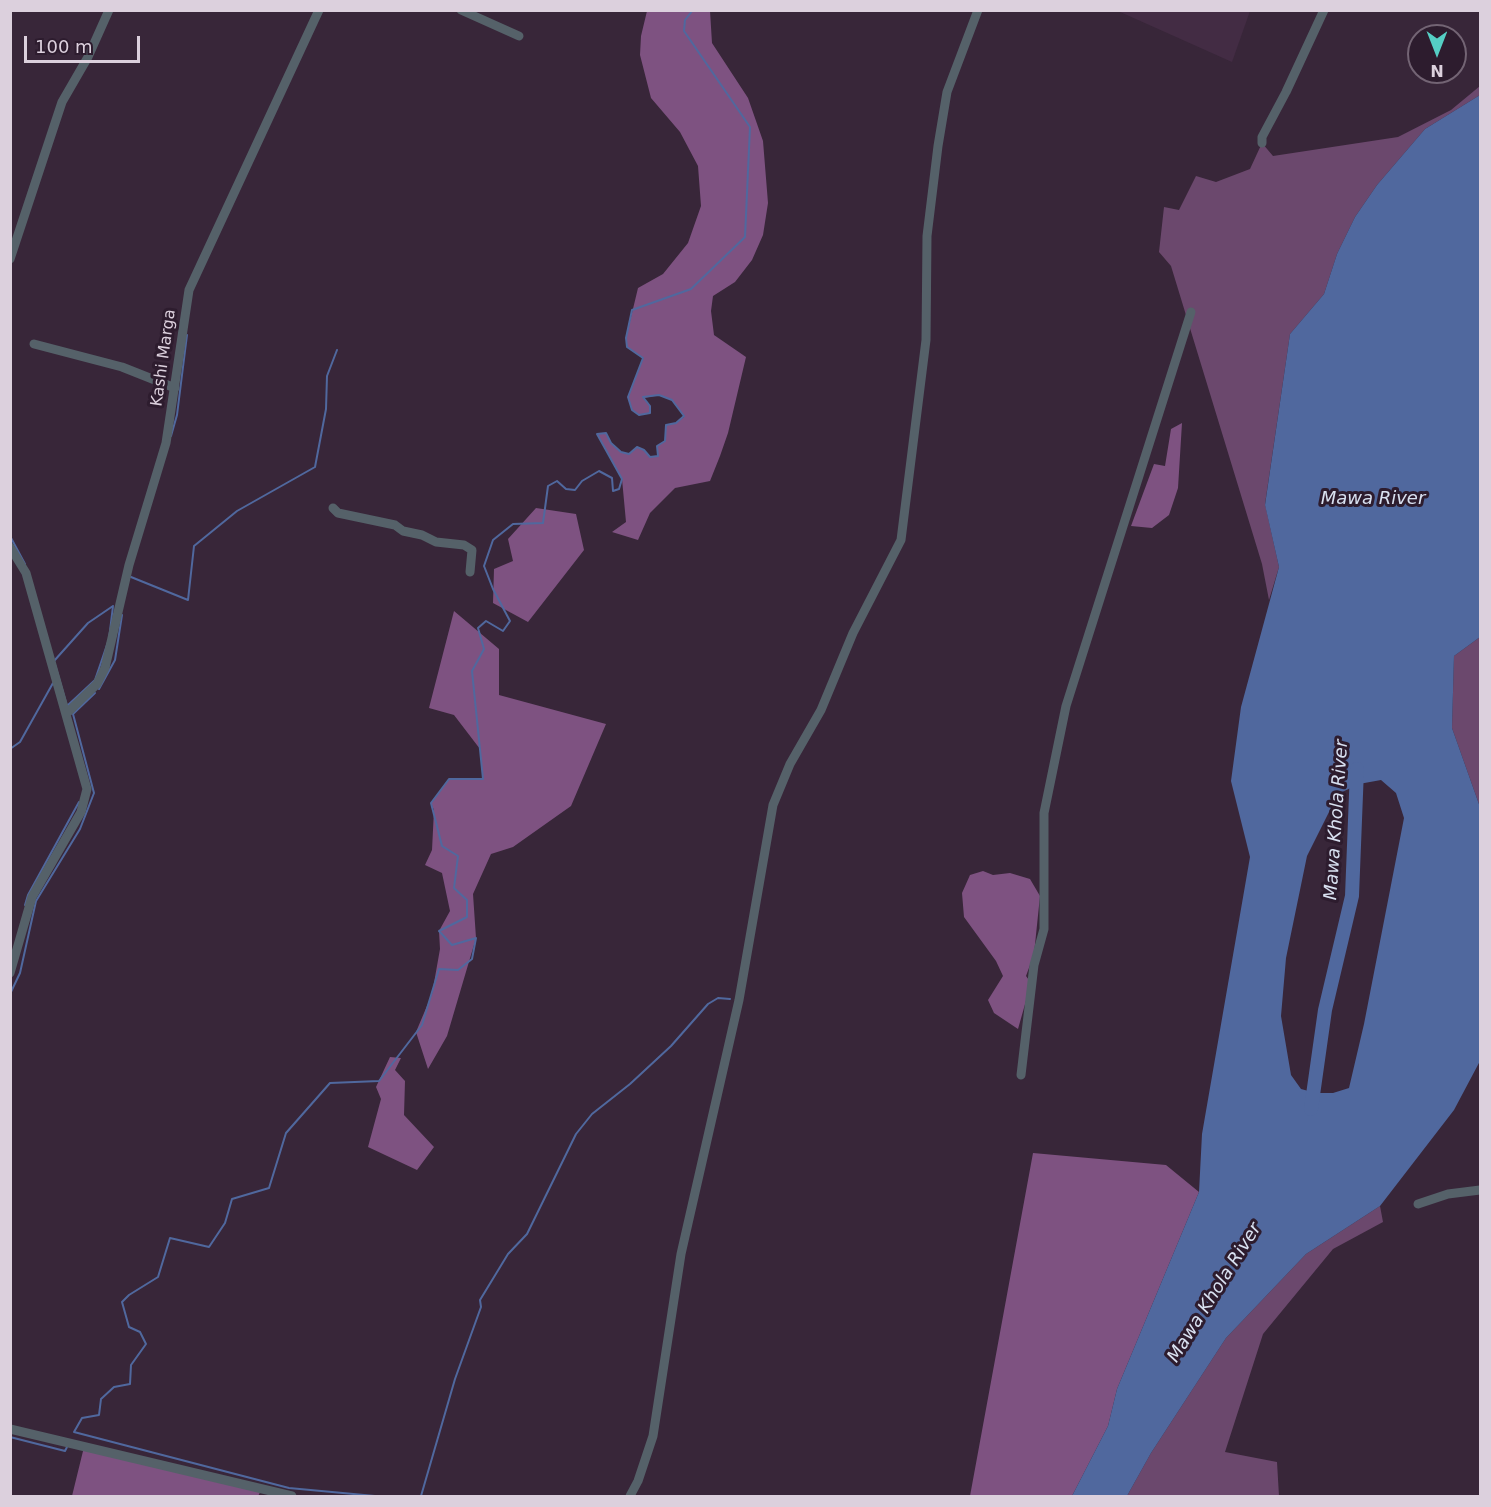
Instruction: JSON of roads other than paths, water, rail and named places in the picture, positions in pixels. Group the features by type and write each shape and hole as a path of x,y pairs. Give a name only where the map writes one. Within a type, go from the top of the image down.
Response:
{"street":[{"path":"10,259 62,102 88,57 109,10"},
{"name":"Kashi Marga","path":"66,714 97,684 105,668 129,565 166,443 189,290 319,10"},
{"path":"461,10 519,36"},
{"path":"630,1497 638,1481 653,1436 681,1254 710,1121 728,1055 773,805 790,764 821,710 853,633 901,540 926,340 927,236 938,146 947,92 978,10"},
{"path":"1262,143 1262,137 1286,93 1324,10"},
{"path":"1021,1075 1034,965 1044,929 1044,813 1066,706 1191,312"},
{"path":"34,345 114,365 175,388"},
{"path":"333,508 338,513 395,525 403,531 422,535 436,542 464,545 472,550 470,572"},
{"path":"10,547 26,573 87,789 81,812 32,897 10,973"},
{"path":"1418,1204 1448,1194 1480,1190"},
{"path":"10,1429 292,1497"}],"water":[{"name":"Mawa River","path":"1480,95 1480,637 1454,656 1452,728 1480,807 1480,1061 1454,1110 1380,1206 1306,1254 1226,1338 1151,1453 1127,1496 1072,1496 1108,1426 1117,1389 1199,1192 1202,1134 1250,857 1231,781 1241,707 1279,567 1265,505 1290,334 1324,294 1337,254 1355,217 1377,185 1425,129","holes":["1381,780 1396,793 1404,818 1364,1024 1349,1088 1333,1093 1316,1093 1301,1089 1291,1075 1281,1016 1286,958 1307,856 1338,794 1359,784"]}],"waterway":[{"path":"375,1496 289,1488 74,1432 82,1418 99,1415 101,1399 114,1387 130,1384 131,1365 146,1344 140,1332 129,1327 122,1302 158,1277 170,1238 209,1247 225,1223 232,1199 269,1188 286,1133 330,1083 379,1081 422,1025 439,969 458,970 472,959 476,938 452,945 439,931 467,917 467,900 454,888 458,856 442,846 431,803 449,779 483,779 472,671 484,649 478,628 486,621 503,631 510,621 484,566 493,540 513,524 543,523 548,486 557,481 566,489 575,490 582,481 599,471 612,478 613,491 619,489 622,479 597,434 606,433 611,443 621,452 629,454 637,447 644,450 650,457 658,456 657,446 665,441 666,425 676,423 684,416 672,400 659,395 643,397 650,406 650,413 639,415 632,410 628,397 643,358 627,347 626,338 632,310 691,289 745,237 750,127 684,31 685,20 693,10"},
{"path":"171,436 177,415 187,335"},
{"path":"131,577 188,600 194,546 237,511 315,467 326,409 327,376 337,350"},
{"path":"10,536 25,564"},
{"path":"113,606 109,639 95,680 67,706 54,661 88,623 113,606"},
{"path":"99,689 115,660 122,615"},
{"path":"10,749 20,742 53,683"},
{"path":"10,994 20,973 36,901 80,829 94,793 73,714 95,693"},
{"name":"Mawa Khola River","path":"1311,1109 1325,1010 1352,896 1357,769"},
{"path":"25,905 28,895 79,802"},
{"path":"421,1496 455,1379 481,1307 480,1300 508,1254 527,1234 576,1134 592,1114 630,1084 671,1046 708,1004 718,998 730,999"},
{"path":"10,1437 65,1451 67,1447"}]}
